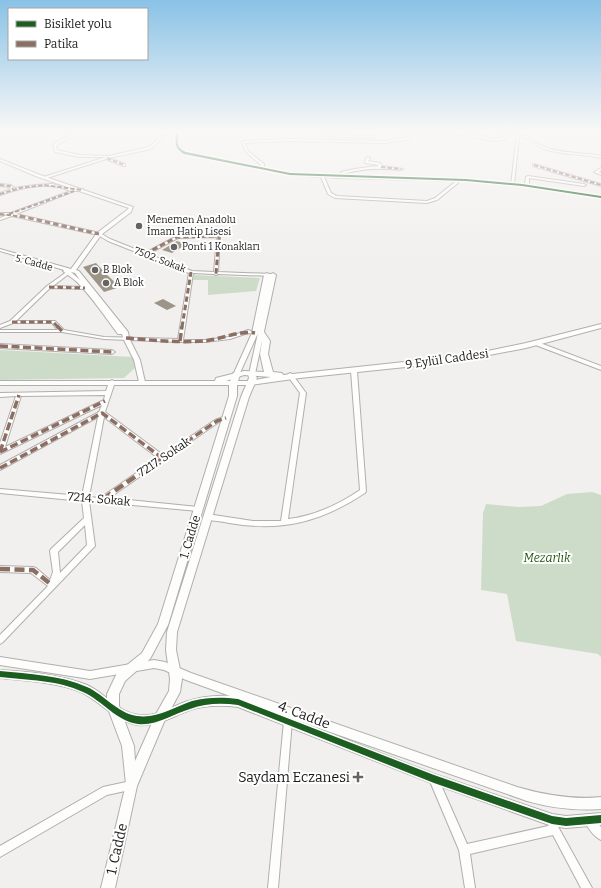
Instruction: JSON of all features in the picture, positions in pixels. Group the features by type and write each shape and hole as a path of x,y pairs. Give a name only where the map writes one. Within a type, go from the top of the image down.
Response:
{"main road":[{"name":"9 Eylül Caddesi","path":"0,383 204,382 235,380 252,374 290,375 354,371 479,356 601,326"},
{"path":"258,334 266,341 264,354 269,374"},
{"name":"1. Cadde","path":"108,888 131,786 160,718 169,705 174,692 176,679 171,650 172,632 206,517 252,374"},
{"name":"9 Eylül Caddesi","path":"235,380 250,384 290,375"},
{"name":"1. Cadde","path":"131,786 128,746 115,711 113,700 115,689 121,677 146,656 163,625 233,396 235,380"}],"street":[{"path":"0,327 12,322 49,287 71,271 99,234 130,209 128,206 34,173"},
{"path":"45,178 59,173"},
{"path":"287,173 341,177 456,179 527,184 601,196"},
{"path":"512,183 513,173"},
{"path":"560,173 601,185"},
{"path":"322,176 330,194 336,197 427,202 436,199 456,183 456,179"},
{"path":"341,177 415,176 512,183 601,196"},
{"path":"527,184 528,177 584,185"},
{"path":"547,187 550,179"},
{"path":"0,185 11,186 13,189"},
{"path":"0,193 13,189 57,186 74,191"},
{"path":"0,219 9,214 74,191 82,190"},
{"path":"0,214 9,214"},
{"name":"7502. Sokak","path":"9,214 99,234 109,240 191,272 270,275"},
{"path":"145,254 177,237 219,236 216,274"},
{"path":"0,250 71,271 102,301 125,332 126,338 137,360 142,382"},
{"name":"5. Cadde","path":"0,254 71,271"},
{"path":"71,271 120,334 126,338"},
{"path":"180,341 191,272"},
{"name":"1. Cadde","path":"252,374 258,334 270,275"},
{"path":"49,287 85,288"},
{"path":"12,322 53,322 62,331"},
{"path":"0,331 62,331 104,338 180,341 206,341 230,338 248,331 258,334"},
{"name":"1. Cadde","path":"235,380 258,334"},
{"path":"535,343 601,368"},
{"path":"0,346 112,352"},
{"path":"206,517 267,524 284,522 326,513 362,490 354,371"},
{"path":"284,522 303,393 290,375"},
{"path":"0,640 91,546 86,498 102,413 112,382"},
{"path":"0,395 108,393"},
{"path":"0,452 19,395"},
{"path":"0,452 106,401"},
{"path":"102,413 162,458"},
{"path":"0,468 102,413"},
{"name":"7217. Sokak","path":"103,499 217,421 226,418"},
{"name":"7214. Sokak","path":"0,491 103,499 198,509"},
{"path":"52,585 56,572 54,551 88,518"},
{"path":"0,569 33,570 52,585"},
{"name":"4. Cadde","path":"0,661 90,675 154,664 165,666 175,672 517,793 550,802 585,805 601,802"},
{"name":"4. Cadde","path":"0,674 51,680 84,689 96,696 115,711 126,717 138,720 160,718 185,707 219,699 238,702 553,825 566,822 601,819"},
{"path":"273,888 288,722"},
{"path":"434,779 464,850 470,888"},
{"path":"0,852 106,790 131,786"},
{"path":"589,820 601,835"},
{"path":"464,850 553,825 587,888"}],"green space":[{"path":"194,275 260,278 256,291 208,295 208,280 193,280"},
{"path":"0,350 133,357 135,368 124,378 0,380"},
{"name":"Mezarlık","path":"592,492 601,495 601,657 598,654 516,641 507,594 481,590 483,513 486,504 518,507 541,506 567,494"}],"building":[{"name":"Ponti 1 Konakları","path":"177,241 187,244 172,253 162,250"},
{"path":"96,263 120,287 104,292 83,267"},
{"path":"163,299 176,306 167,310 154,303"}],"marked path":[{"path":"562,173 601,185"},
{"path":"0,185 10,186 13,189"},
{"path":"0,194 20,188 44,185 82,190"},
{"path":"9,214 74,191"},
{"path":"0,214 9,214 99,234"},
{"path":"145,254 177,237 219,236 216,274"},
{"path":"180,341 191,272"},
{"path":"49,287 85,288"},
{"path":"12,322 53,322 62,331"},
{"path":"126,338 192,342 252,332 255,333"},
{"path":"0,346 112,352"},
{"path":"0,452 19,395"},
{"path":"0,452 105,401"},
{"path":"0,468 102,413 162,458"},
{"path":"103,499 217,421 226,418"},
{"path":"0,569 33,570 52,585"}],"cycle path":[{"path":"287,173 466,180 522,185 601,197"},
{"path":"0,674 43,678 74,685 98,697 123,715 138,720 151,720 198,703 217,700 238,702 434,779 552,820 566,822 601,819"}],"place":[{"name":"Menemen Anadolu İmam Hatip Lisesi","path":"139,226"},
{"name":"Ponti 1 Konakları","path":"174,247"},
{"name":"B Blok","path":"95,270"},
{"name":"A Blok","path":"106,283"},
{"name":"Saydam Eczanesi","path":"358,777"}]}
